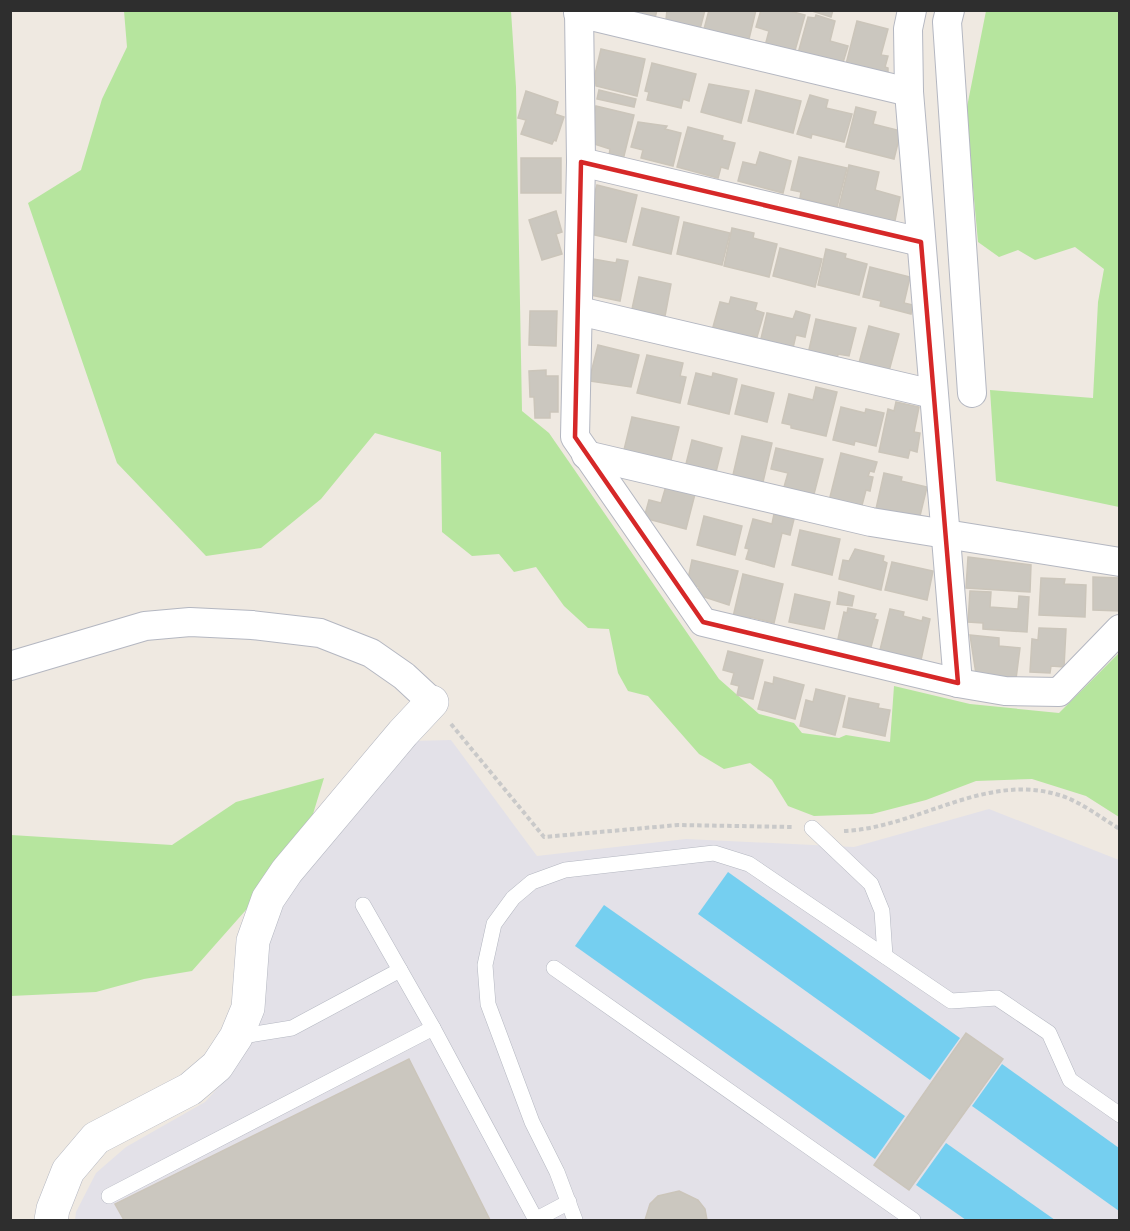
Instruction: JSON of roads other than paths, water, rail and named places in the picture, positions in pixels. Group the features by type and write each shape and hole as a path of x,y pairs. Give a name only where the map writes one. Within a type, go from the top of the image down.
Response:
{"street":[{"path":"912,10 908,29 909,92 958,683"},
{"path":"950,10 947,22 972,393"},
{"path":"909,92 578,12 581,162 575,437 703,622 958,683 1005,691 1059,692 1119,629"},
{"path":"581,162 921,242"},
{"path":"579,311 933,394"},
{"path":"586,455 871,522 1119,562"},
{"path":"10,666 145,626 190,621 252,625 320,633 371,653 404,676 432,702 294,862 268,899 253,941 248,1008 236,1037 217,1066 190,1089 96,1137 68,1171 53,1209 51,1221"}],"lane":[{"path":"812,828 871,884 882,911 885,957"},
{"path":"575,1221 557,1172 532,1122 488,1004 485,965 494,924 513,898 532,882 565,870 714,853 749,864 951,1001 997,998 1048,1033 1070,1080 1119,1114"},
{"path":"363,904 434,1028 536,1220 569,1202"},
{"path":"554,968 913,1221"},
{"path":"236,1037 292,1028 400,970"},
{"path":"109,1196 434,1028"}],"water":[{"path":"728,872 960,1038 930,1080 698,914"},
{"path":"604,905 905,1116 875,1159 575,946"},
{"path":"1002,1064 1119,1148 1119,1211 972,1106"},
{"path":"946,1143 1055,1220 966,1220 916,1185"}]}
